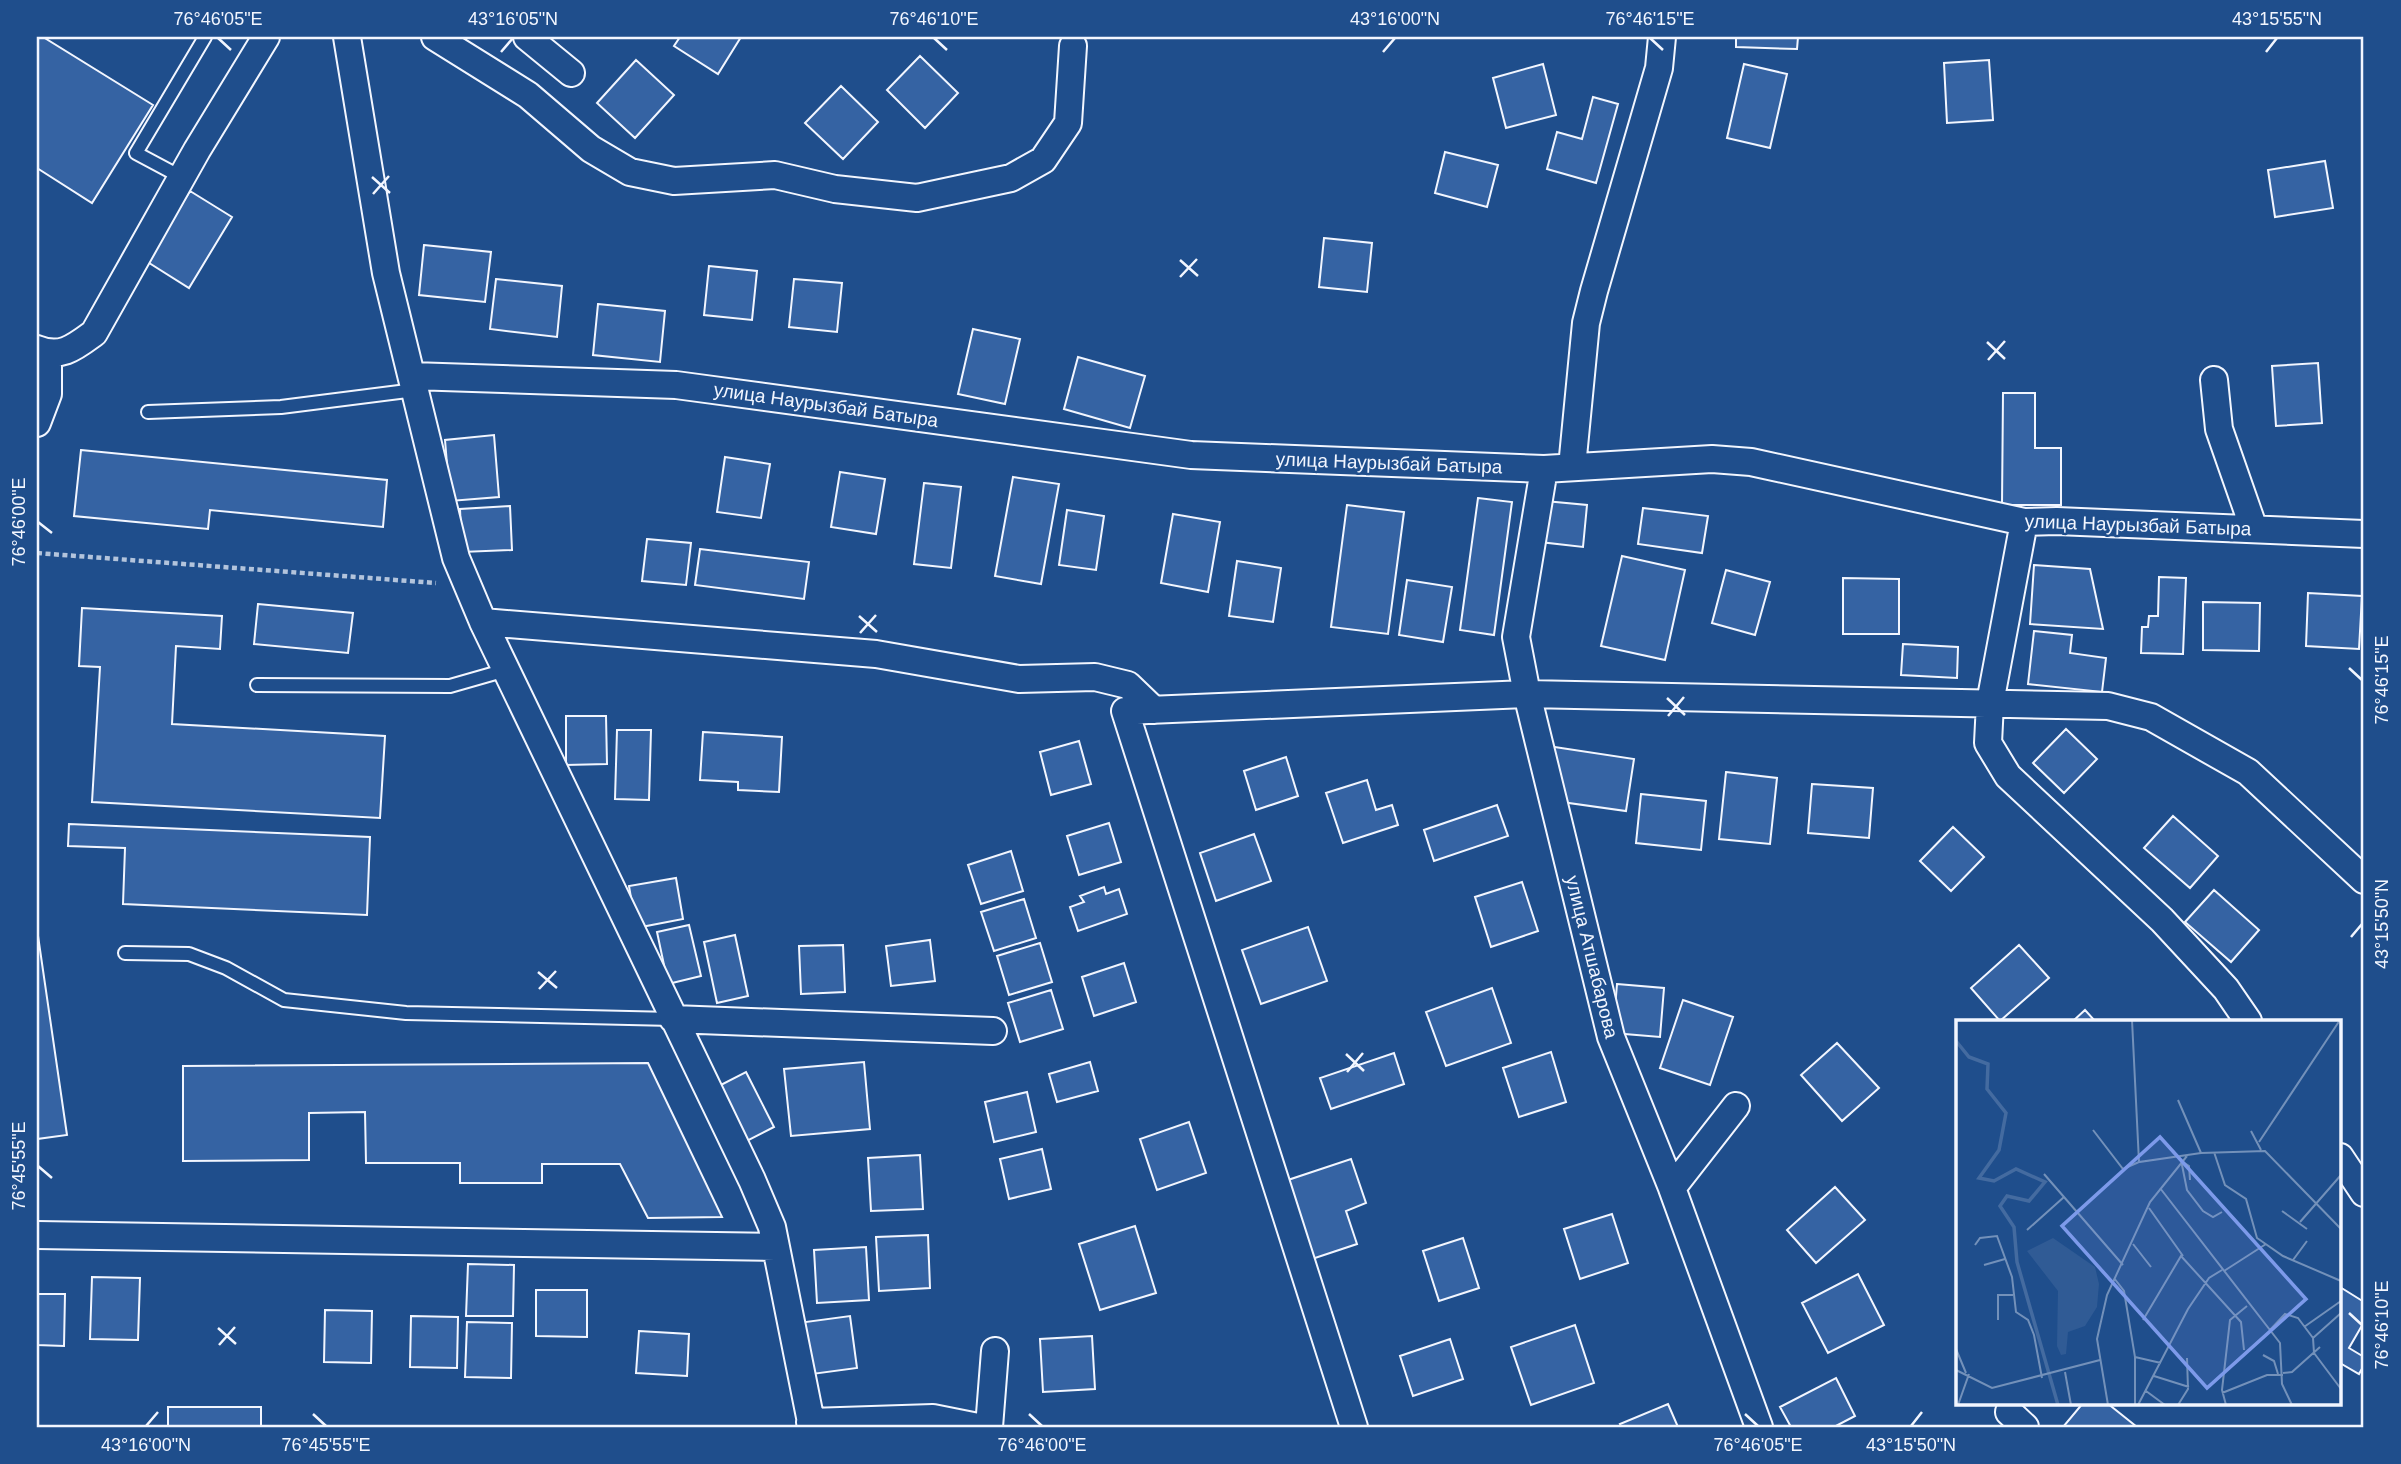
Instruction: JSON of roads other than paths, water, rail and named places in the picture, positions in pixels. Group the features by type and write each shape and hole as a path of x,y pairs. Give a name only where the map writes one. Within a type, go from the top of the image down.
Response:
{"street":[{"path":"37,423 48,394 42,352 71,350 94,333 181,177 266,37"},
{"path":"347,37 386,273 456,558 483,622 752,1180 772,1227 811,1425 933,1418 978,1427"},
{"path":"435,37 528,95 591,149 630,172 674,181 775,176 835,190 916,198 1011,178 1043,160 1068,123 1073,46"},
{"path":"527,37 571,73"},
{"path":"1572,467 1586,323 1659,68 1662,37"},
{"path":"2214,380 2219,429 2254,530"},
{"name":"улица Наурызбай Батыра","path":"413,383 676,385 1191,455 1544,469 1712,459 1751,462 2024,522 2057,521 2364,534"},
{"name":"улица Атшабарова","path":"1544,469 1516,637 1527,694 1611,1037 1672,1188 1759,1427"},
{"path":"2024,522 1990,703 1988,743 2008,776 2162,920 2226,989 2247,1020"},
{"path":"483,622 876,654 1019,679 1095,677 1128,685 1154,710"},
{"path":"1354,1427 1125,711 1527,694 2108,706 2151,717 2248,772 2364,880"},
{"path":"673,1020 993,1031"},
{"path":"1672,1188 1736,1106"},
{"path":"2342,1160 2364,1193"},
{"path":"48,1235 775,1247"},
{"path":"989,1427 995,1351"}],"lane":[{"path":"181,177 136,153 205,37"},
{"path":"148,412 281,407 413,383"},
{"path":"257,685 450,686 506,670"},
{"path":"125,953 189,954 226,968 284,1000 406,1013 673,1020"},
{"path":"37,1218 48,1235"}]}
